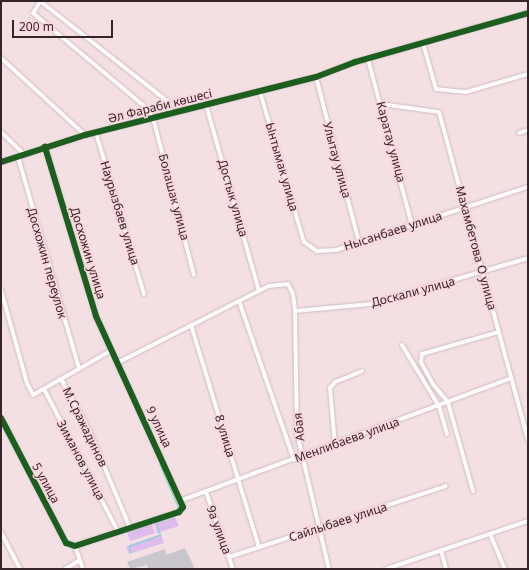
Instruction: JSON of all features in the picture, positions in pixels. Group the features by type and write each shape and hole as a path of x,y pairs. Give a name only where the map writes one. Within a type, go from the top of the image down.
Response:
{"street":[{"path":"154,118 143,105 33,13 40,1 167,101 171,114"},
{"path":"368,59 528,13"},
{"path":"423,43 436,89 466,92 528,74"},
{"path":"1,58 85,135"},
{"name":"Әл Фараби көшесі","path":"1,162 18,158 45,147 85,135 316,77 368,59"},
{"name":"Каратау улица","path":"368,59 412,225"},
{"name":"Улытау улица","path":"316,77 359,242"},
{"name":"Ынтымак улица","path":"260,92 304,242"},
{"name":"Махамбетова О улица","path":"381,104 439,112 528,440"},
{"name":"Достык улица","path":"206,105 259,291"},
{"name":"Болашак улица","path":"154,118 194,275"},
{"path":"519,133 528,130"},
{"path":"1,132 25,155"},
{"name":"Наурызбаев улица","path":"96,133 144,294"},
{"name":"Досхожин улица","path":"45,147 73,247 96,316 117,362"},
{"name":"Досхожин переулок","path":"18,158 79,368"},
{"name":"Нысанбаев улица","path":"304,242 318,252 359,242 528,187"},
{"name":"Доскали улица","path":"295,311 371,304 483,273 528,258"},
{"name":"Абая","path":"259,291 278,283 288,284 293,294 295,311 297,433 304,456 329,569"},
{"path":"1,290 27,383 33,395 62,379"},
{"path":"117,362 259,291"},
{"path":"240,301 294,460"},
{"name":"8 улица","path":"191,325 259,547"},
{"path":"473,492 448,402 430,378 421,362 422,354 498,332"},
{"path":"402,345 439,406 447,434"},
{"name":"М.Сражадинов","path":"112,350 62,379 92,438 130,528"},
{"name":"9 улица","path":"117,362 182,500"},
{"path":"335,445 330,388 335,382 362,372"},
{"name":"Менлибаева улица","path":"182,500 335,445 511,378"},
{"name":"Зиманов улица","path":"44,389 118,532"},
{"name":"5 улица","path":"1,418 66,543 75,546"},
{"name":"Сайлыбаев улица","path":"229,557 446,486"},
{"name":"9а улица","path":"206,492 233,569"},
{"path":"83,569 75,546 179,512 183,507 182,500"},
{"path":"386,569 400,567 441,550 528,521"},
{"path":"1,532 20,569"},
{"path":"490,534 505,569"},
{"path":"441,550 446,569"},
{"path":"65,569 80,560"}],"shaded area":[{"path":"175,517 179,526 157,533 154,524"},
{"path":"152,524 155,533 130,541 127,532"},
{"path":"161,534 164,543 129,554 126,546"}],"building":[{"path":"185,548 195,569 148,569 147,565 130,569 127,562 165,549 166,555"}],"waterway":[{"path":"159,463 179,510"},
{"path":"130,553 129,546 160,535 156,522 180,513"}],"cycle path":[{"path":"1,162 85,135 316,77 355,62 528,13"},
{"path":"1,418 66,543 75,546 179,512 183,507 96,316 45,147"}]}
